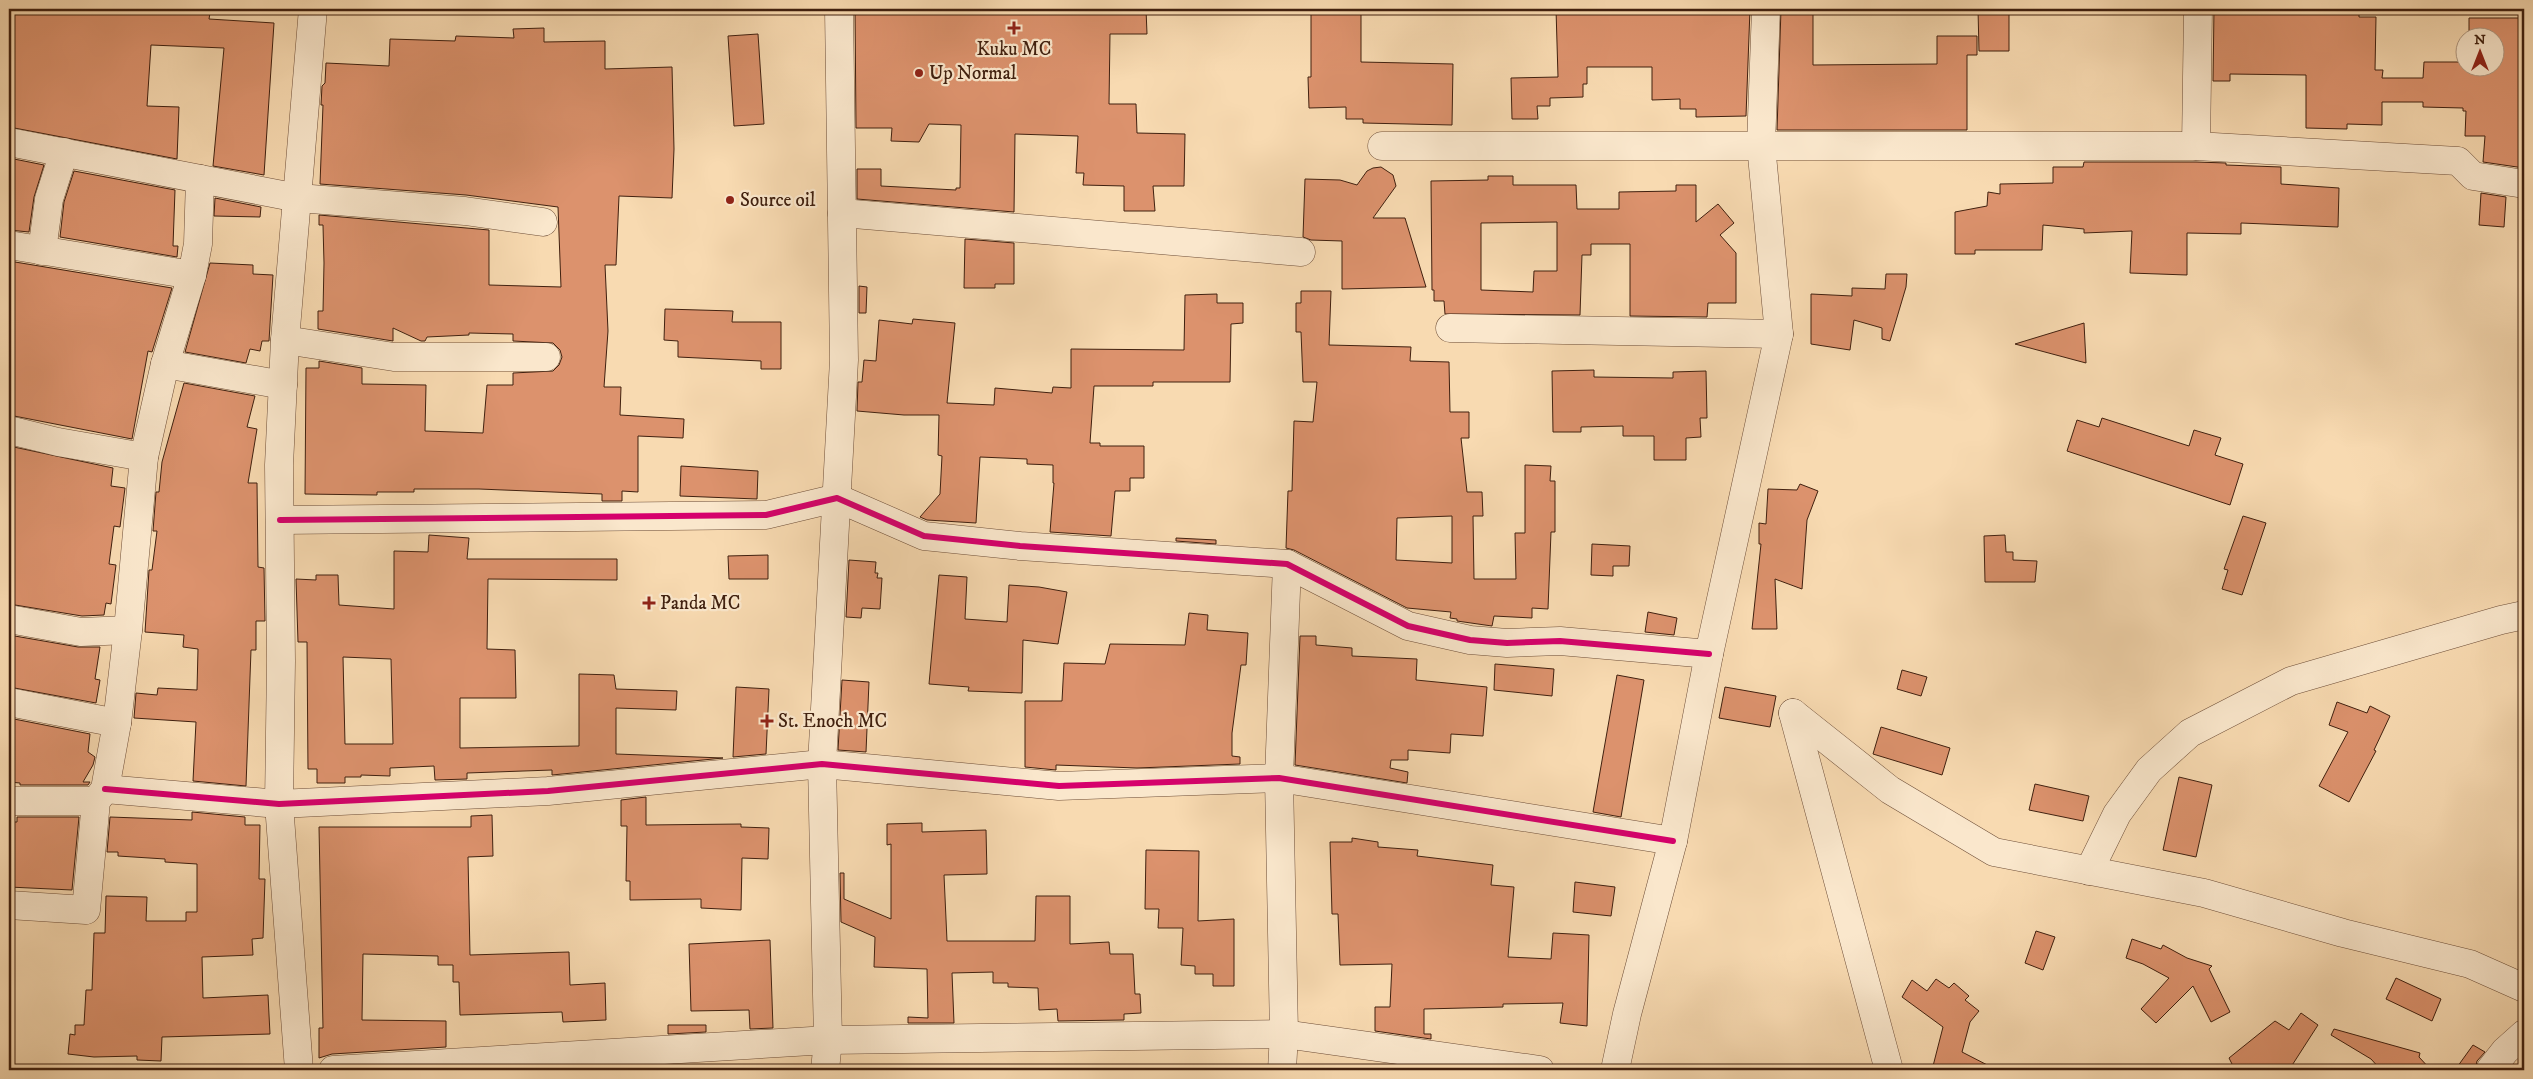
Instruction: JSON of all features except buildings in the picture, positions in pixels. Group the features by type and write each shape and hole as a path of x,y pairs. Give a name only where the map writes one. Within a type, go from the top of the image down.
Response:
{"street":[{"path":"299,1070 279,804 280,520 282,385 313,9"},
{"path":"825,1070 828,1040 822,764 844,360 839,9"},
{"path":"1615,1070 1627,1014 1673,841 1709,654 1779,334 1761,144 1766,9"},
{"path":"2196,146 2198,9"},
{"path":"9,142 298,198 465,210 543,222"},
{"path":"1382,146 1761,144 2196,146 2458,161 2473,176 2524,184"},
{"path":"42,251 49,200 64,152"},
{"path":"9,905 86,910 101,795 117,723 128,630 144,457 165,364 192,275 198,244 200,179"},
{"path":"842,213 1301,252"},
{"path":"9,245 192,275"},
{"path":"1450,328 1779,334"},
{"path":"285,340 394,357 546,357"},
{"path":"165,364 282,385"},
{"path":"9,430 58,442 144,457"},
{"path":"280,520 766,515 837,498 924,536 1020,546 1287,564 1408,626 1470,640 1508,643 1560,641 1709,654"},
{"path":"1282,1070 1284,1034 1278,778 1287,564"},
{"path":"2089,871 2117,814 2138,785 2149,770 2190,733 2291,681 2501,620 2524,616"},
{"path":"9,619 80,632 128,630"},
{"path":"9,702 117,723"},
{"path":"1889,1070 1793,713 1890,790 1994,852 2204,894 2343,933 2470,964 2524,988"},
{"path":"9,801 101,795 279,804 548,791 822,764 1059,786 1278,778 1673,841"},
{"path":"333,1070 828,1040 1284,1034 1540,1070"},
{"path":"2490,1070 2505,1051 2524,1034"}],"cycle path":[{"path":"280,520 766,515 837,498 924,536 1020,546 1287,564 1408,626 1470,640 1507,643 1560,641 1709,654"},
{"path":"105,789 279,804 548,791 822,764 1059,786 1279,778 1673,841"}],"place":[{"name":"Kuku MC","path":"1014,28"},
{"name":"Up Normal","path":"919,73"},
{"name":"Source oil","path":"730,200"},
{"name":"Panda MC","path":"649,603"},
{"name":"St. Enoch MC","path":"767,721"}]}
